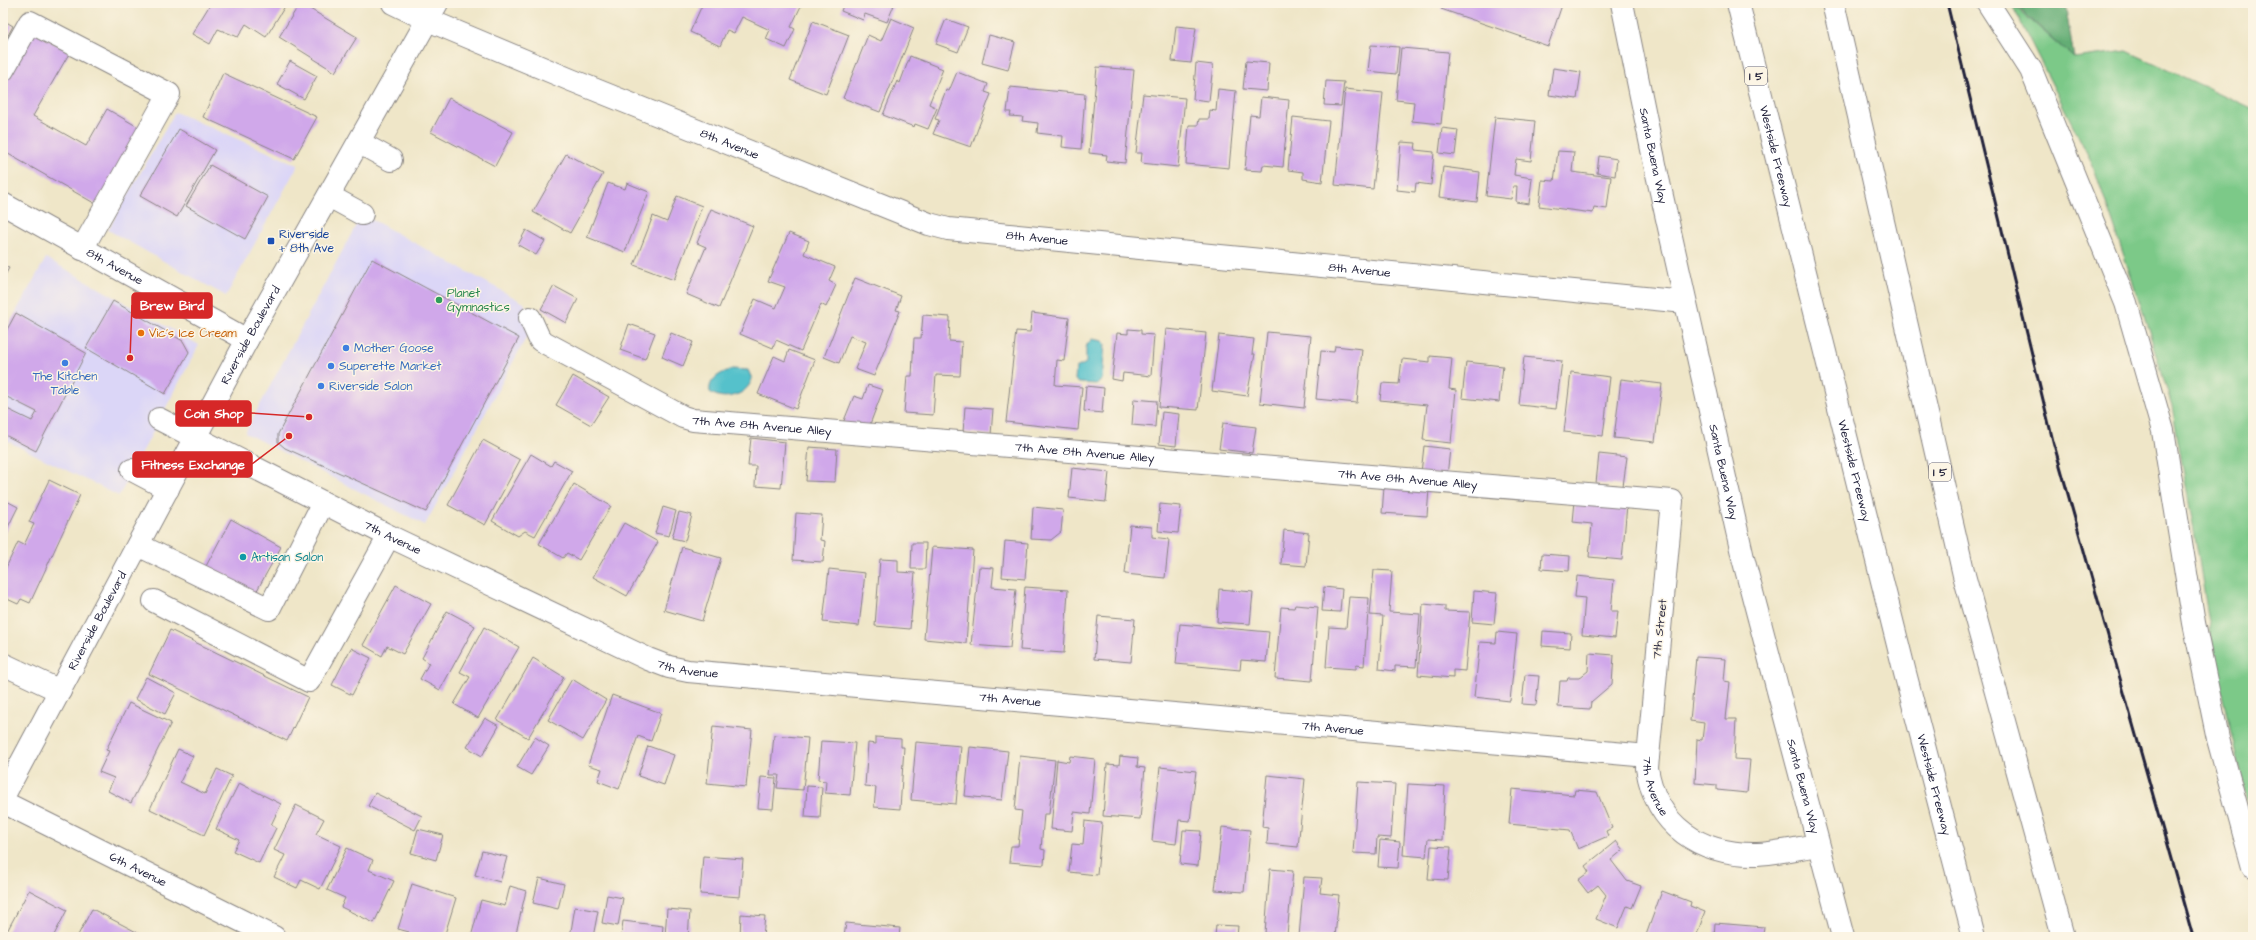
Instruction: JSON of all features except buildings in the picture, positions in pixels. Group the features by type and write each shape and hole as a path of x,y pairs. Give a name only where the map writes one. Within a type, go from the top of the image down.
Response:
{"main road":[{"name":"8th Avenue","path":"393,3 432,11 900,212 948,229 1686,302"},
{"name":"Santa Buena Way","path":"1622,3 1656,174 1743,558 1843,937"},
{"name":"Westside Freeway","path":"1738,3 1905,673 1974,937"},
{"name":"I 5","path":"1833,3 1964,575 2063,937"},
{"path":"1988,3 2031,70 2126,303 2163,432 2194,623 2218,739 2253,868"},
{"name":"Riverside Boulevard","path":"3,797 248,340 360,143 432,11"},
{"path":"3,70 30,22 169,94 82,249"},
{"path":"360,143 391,160"},
{"path":"329,196 362,214"},
{"name":"8th Avenue","path":"3,204 248,340"},
{"name":"7th Ave 8th Avenue Alley","path":"530,318 540,340 683,417 693,420 1672,501"},
{"name":"7th Avenue","path":"159,419 389,536 648,659 669,667 688,671 1648,756 1648,778 1653,796 1664,815 1679,831 1699,843 1729,851 1757,854 1818,845"},
{"path":"132,470 168,489"},
{"name":"7th Street","path":"1648,756 1672,501"},
{"path":"138,545 269,609 323,503"},
{"path":"154,601 309,681 389,536"},
{"path":"3,664 60,691"},
{"name":"6th Avenue","path":"3,802 274,937"}],"shaded area":[{"path":"175,112 298,165 226,296 108,230"},
{"path":"362,214 524,303 533,325 425,525 245,433"},
{"path":"46,258 199,345 119,496 3,439 3,335"}],"green space":[{"path":"2011,3 2074,58 2127,51 2253,109 2253,829 2217,672 2172,406 2142,309 2093,165"},
{"path":"2013,3 2065,3 2074,58"}],"water":[{"path":"1092,339 1103,341 1105,344 1102,380 1097,384 1079,383 1075,380 1076,368 1086,363 1086,346"},
{"path":"732,369 748,370 752,379 745,390 734,396 728,397 721,397 710,392 711,383 713,380 724,372"}],"railway":[{"path":"1947,3 2053,441 2193,937"}],"place":[{"name":"Riverside + 8th Ave","path":"271,241"},
{"name":"Planet Gymnastics","path":"439,300"},
{"name":"Vic's Ice Cream","path":"141,333"},
{"name":"Mother Goose","path":"346,348"},
{"name":"Brew Bird","path":"130,358"},
{"name":"The Kitchen Table","path":"65,363"},
{"name":"Superette Market","path":"331,366"},
{"name":"Riverside Salon","path":"321,386"},
{"name":"Coin Shop","path":"309,417"},
{"name":"Fitness Exchange","path":"289,436"},
{"name":"Artisan Salon","path":"243,557"}]}
